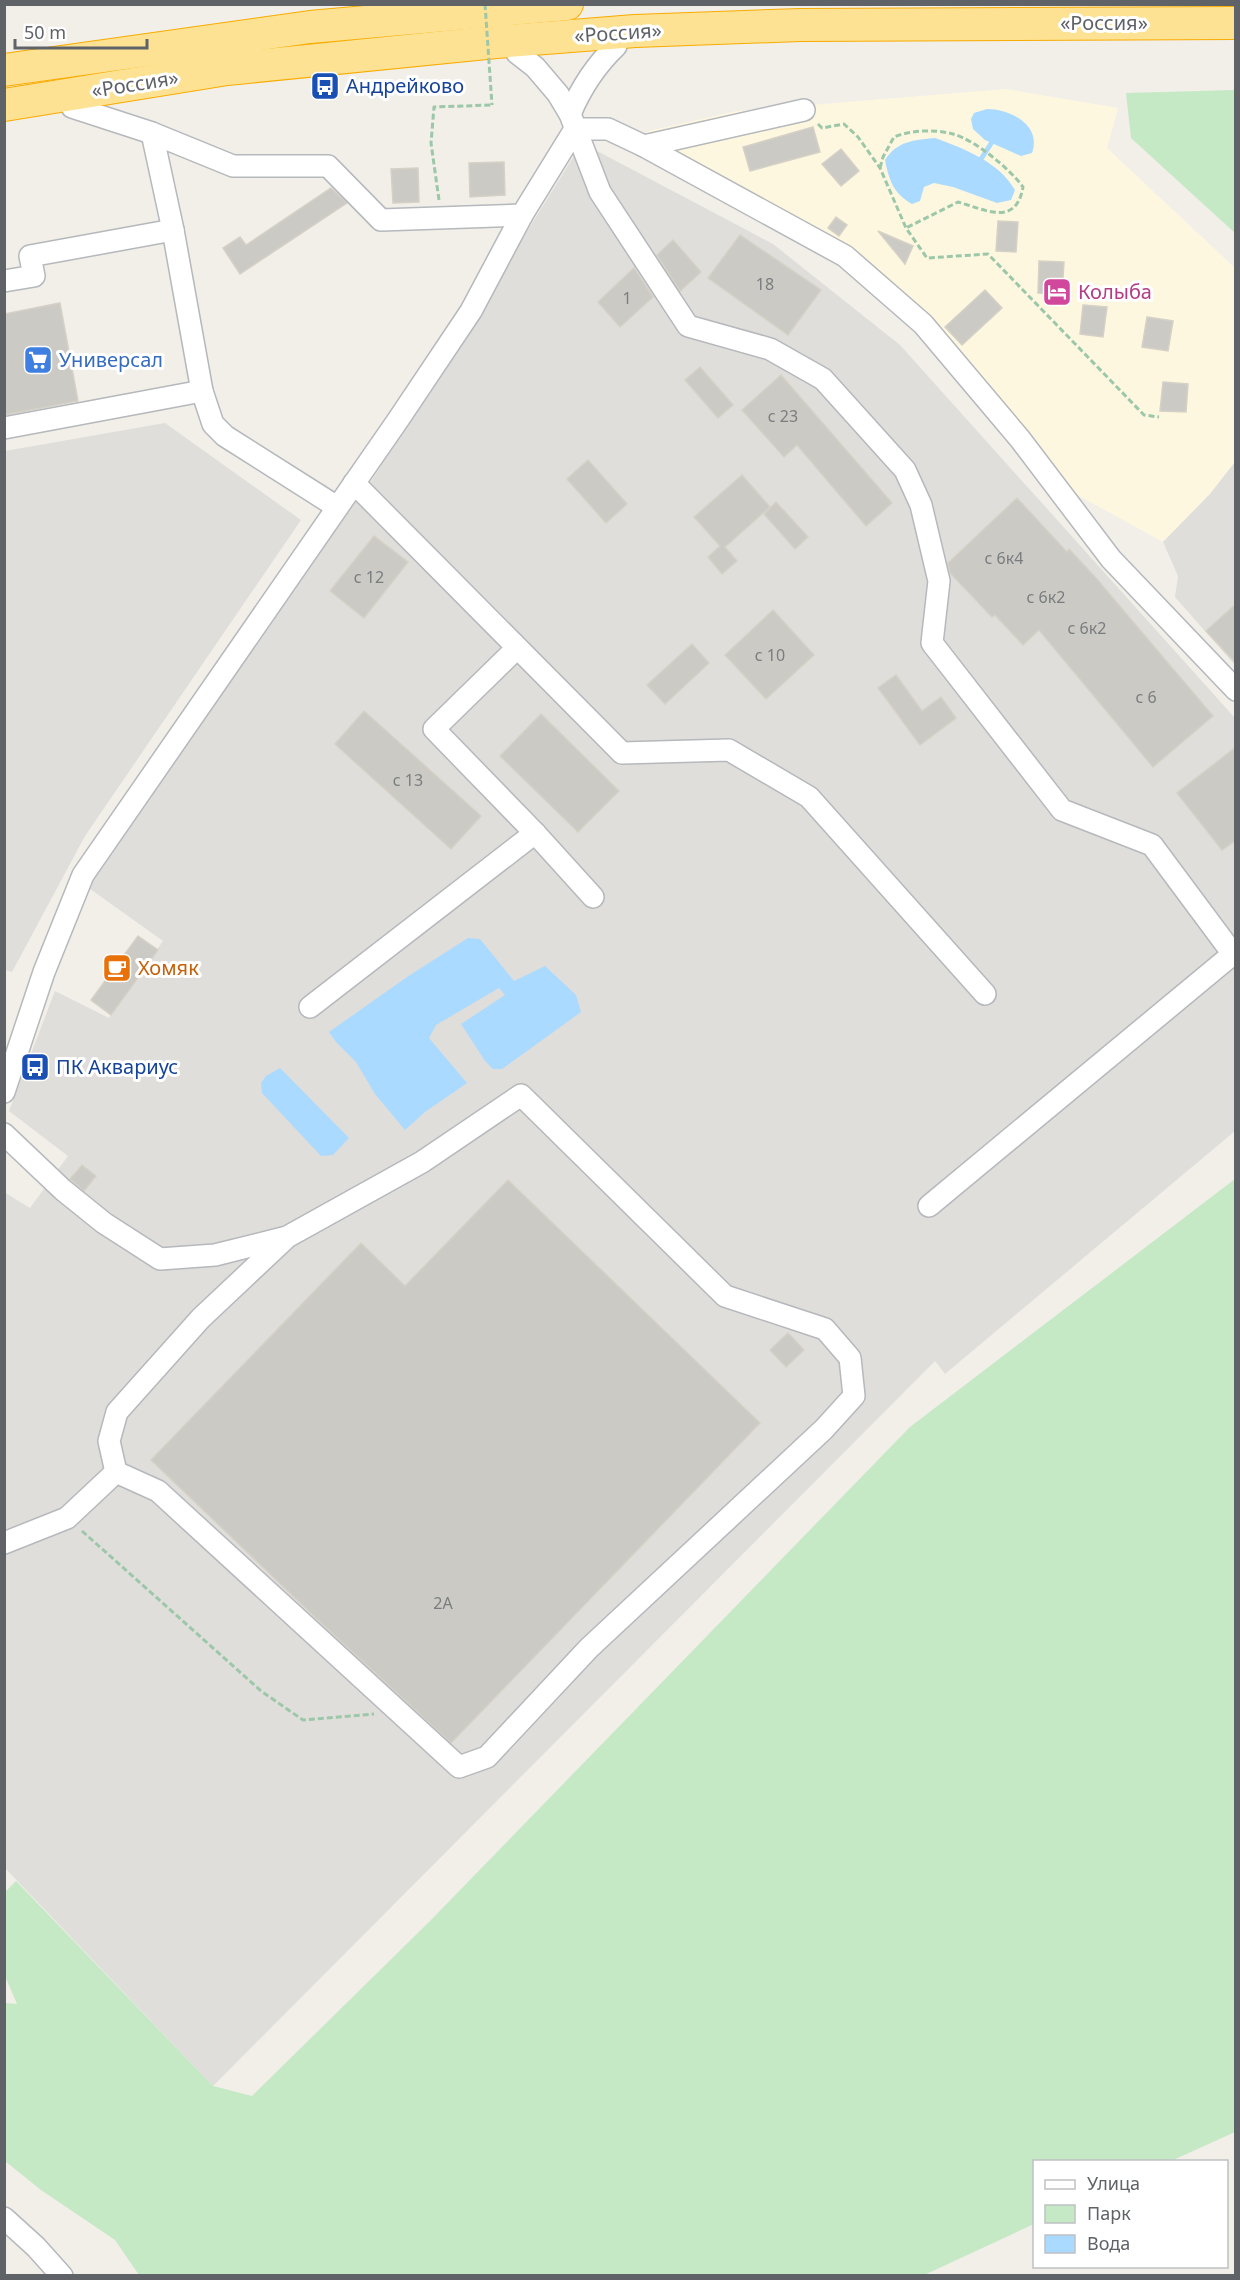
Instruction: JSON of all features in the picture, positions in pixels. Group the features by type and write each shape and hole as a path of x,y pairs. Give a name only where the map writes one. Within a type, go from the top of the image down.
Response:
{"highway":[{"name":"«Россия»","path":"4,70 310,27 567,4"},
{"name":"«Россия»","path":"4,105 227,69 496,42 635,31 800,25 1236,23"},
{"path":"4,118 229,82 517,53 732,40 800,25"}],"street":[{"path":"310,27 337,20 363,4"},
{"path":"486,4 519,9"},
{"path":"4,1092 44,972 83,875 471,311 572,122 579,93 592,72 616,46"},
{"path":"517,53 544,75 558,94 572,122 600,192 688,326 770,349 823,379 905,470 921,505 939,582 932,643 1062,810 1152,845 1233,954 929,1206"},
{"path":"72,107 152,133 233,166 328,166 381,220 522,215"},
{"path":"644,146 804,110"},
{"path":"572,122 608,129 644,146 845,256 923,324 1020,439 1111,559 1236,690"},
{"path":"152,133 173,230 202,391 213,424 225,436 337,507"},
{"path":"4,281 34,276 30,256 173,230"},
{"path":"4,428 202,391"},
{"path":"354,483 622,753 729,750 809,797 986,994"},
{"path":"517,648 434,729 535,833 592,897"},
{"path":"310,1007 535,833"},
{"path":"4,1134 63,1190 104,1223 160,1259 215,1255 286,1237 422,1162 521,1095 725,1296 825,1329 850,1358 854,1396 824,1429 589,1648 487,1757 459,1767 158,1491 116,1472"},
{"path":"116,1472 110,1441 117,1412 201,1318 286,1237"},
{"path":"4,1543 67,1518 116,1472"},
{"path":"4,2218 36,2247 62,2276"}],"path":[{"path":"441,219 431,142 434,107 492,105 486,4"},
{"path":"804,110 822,128 844,124 858,137 880,168 906,228 927,258 988,254 1144,416 1160,417"},
{"path":"880,168 894,136 904,133 934,132 955,135 979,148 1013,173 1023,187 1021,199 1014,210 1006,213 958,202 906,228"},
{"path":"67,1518 261,1691 303,1720 398,1711"}],"shaded area":[{"name":"Колыба","path":"1006,89 1118,108 1107,148 1235,268 1235,462 1210,494 1163,542 1059,485 923,324 843,264 627,143 649,131 737,111"},
{"path":"582,143 773,244 900,345 1235,718 1235,1131 945,1374 935,1361 213,2086 5,1868 4,1192 30,1208 68,1156 9,1111 55,991 109,1018 163,941 86,886 209,706 374,477"},
{"path":"165,423 301,520 85,836 12,972 5,970 5,451"},
{"path":"1235,462 1235,665 1175,597 1178,576 1163,542 1210,494"}],"green space":[{"path":"1236,90 1235,233 1131,138 1126,93"},
{"path":"1235,1179 1235,2132 1173,2160 1033,2160 1033,2224 922,2276 139,2275 115,2240 41,2190 5,2161 5,2003 17,2004 5,1976 4,1893 16,1881 213,2086 252,2096 430,1921 910,1427"}],"water":[{"path":"987,109 1005,112 1022,121 1032,134 1034,143 1032,153 1021,156 985,140 973,129 971,119 974,113"},
{"path":"935,138 991,164 1015,190 1011,200 997,203 953,187 934,183 924,187 920,201 912,204 906,200 896,191 888,174 885,160 901,145"},
{"path":"468,938 480,939 514,981 545,966 576,995 581,1012 502,1069 493,1069 485,1061 461,1024 505,995 499,988 436,1025 429,1038 467,1083 425,1112 405,1130 375,1094 356,1062 329,1032 407,977"},
{"path":"280,1068 349,1138 333,1155 321,1156 262,1093 261,1083 266,1076"}],"building":[{"path":"813,127 820,152 750,171 743,147"},
{"path":"841,149 859,171 841,186 822,164"},
{"path":"504,162 505,195 470,197 469,163"},
{"path":"418,168 419,202 393,203 391,169"},
{"path":"331,188 347,203 240,274 223,248 240,237 246,245"},
{"path":"836,217 847,225 839,236 828,228"},
{"path":"998,221 1018,222 1016,252 996,251"},
{"path":"878,231 913,246 905,264"},
{"path":"740,235 821,290 788,335 708,278"},
{"path":"673,240 701,272 680,291 657,255"},
{"path":"1039,261 1064,262 1062,294 1038,293"},
{"path":"634,268 653,297 620,327 598,302"},
{"path":"985,290 1002,308 962,345 945,327"},
{"name":"Универсал","path":"60,303 78,401 4,415 4,314"},
{"path":"1083,305 1107,307 1103,337 1080,334"},
{"path":"1147,317 1173,321 1168,351 1142,347"},
{"path":"700,367 733,405 718,418 685,380"},
{"path":"781,375 892,503 866,526 797,445 784,457 742,410"},
{"path":"1163,382 1188,384 1186,412 1160,411"},
{"path":"588,460 627,504 606,523 567,479"},
{"path":"742,475 770,507 725,547 737,561 722,574 708,557 720,546 694,517"},
{"path":"1017,498 1067,552 1069,549 1096,578 1213,716 1153,767 1039,630 1023,645 995,615 992,617 950,573 948,563"},
{"path":"776,502 808,537 795,549 764,514"},
{"path":"374,536 408,562 364,618 330,591"},
{"path":"1236,604 1236,663 1206,631"},
{"path":"773,610 814,655 766,699 725,655"},
{"path":"692,644 709,663 665,704 647,685"},
{"path":"896,675 922,711 941,697 956,718 920,745 878,688"},
{"path":"364,711 481,816 451,849 335,744"},
{"path":"541,714 619,791 578,832 500,756"},
{"path":"1236,747 1236,840 1222,850 1177,793"},
{"path":"138,936 158,950 111,1015 91,1000"},
{"path":"82,1165 96,1176 84,1191 70,1179"},
{"path":"508,1180 760,1423 451,1743 319,1621 151,1460 361,1243 405,1286"},
{"path":"788,1333 804,1350 786,1367 770,1350"}],"waterway":[{"path":"981,159 992,142"}],"place":[{"name":"Андрейково","path":"325,86"},
{"name":"Колыба","path":"1057,292"},
{"name":"Универсал","path":"38,360"},
{"name":"Хомяк","path":"117,968"},
{"name":"ПК Аквариус","path":"35,1067"}]}
